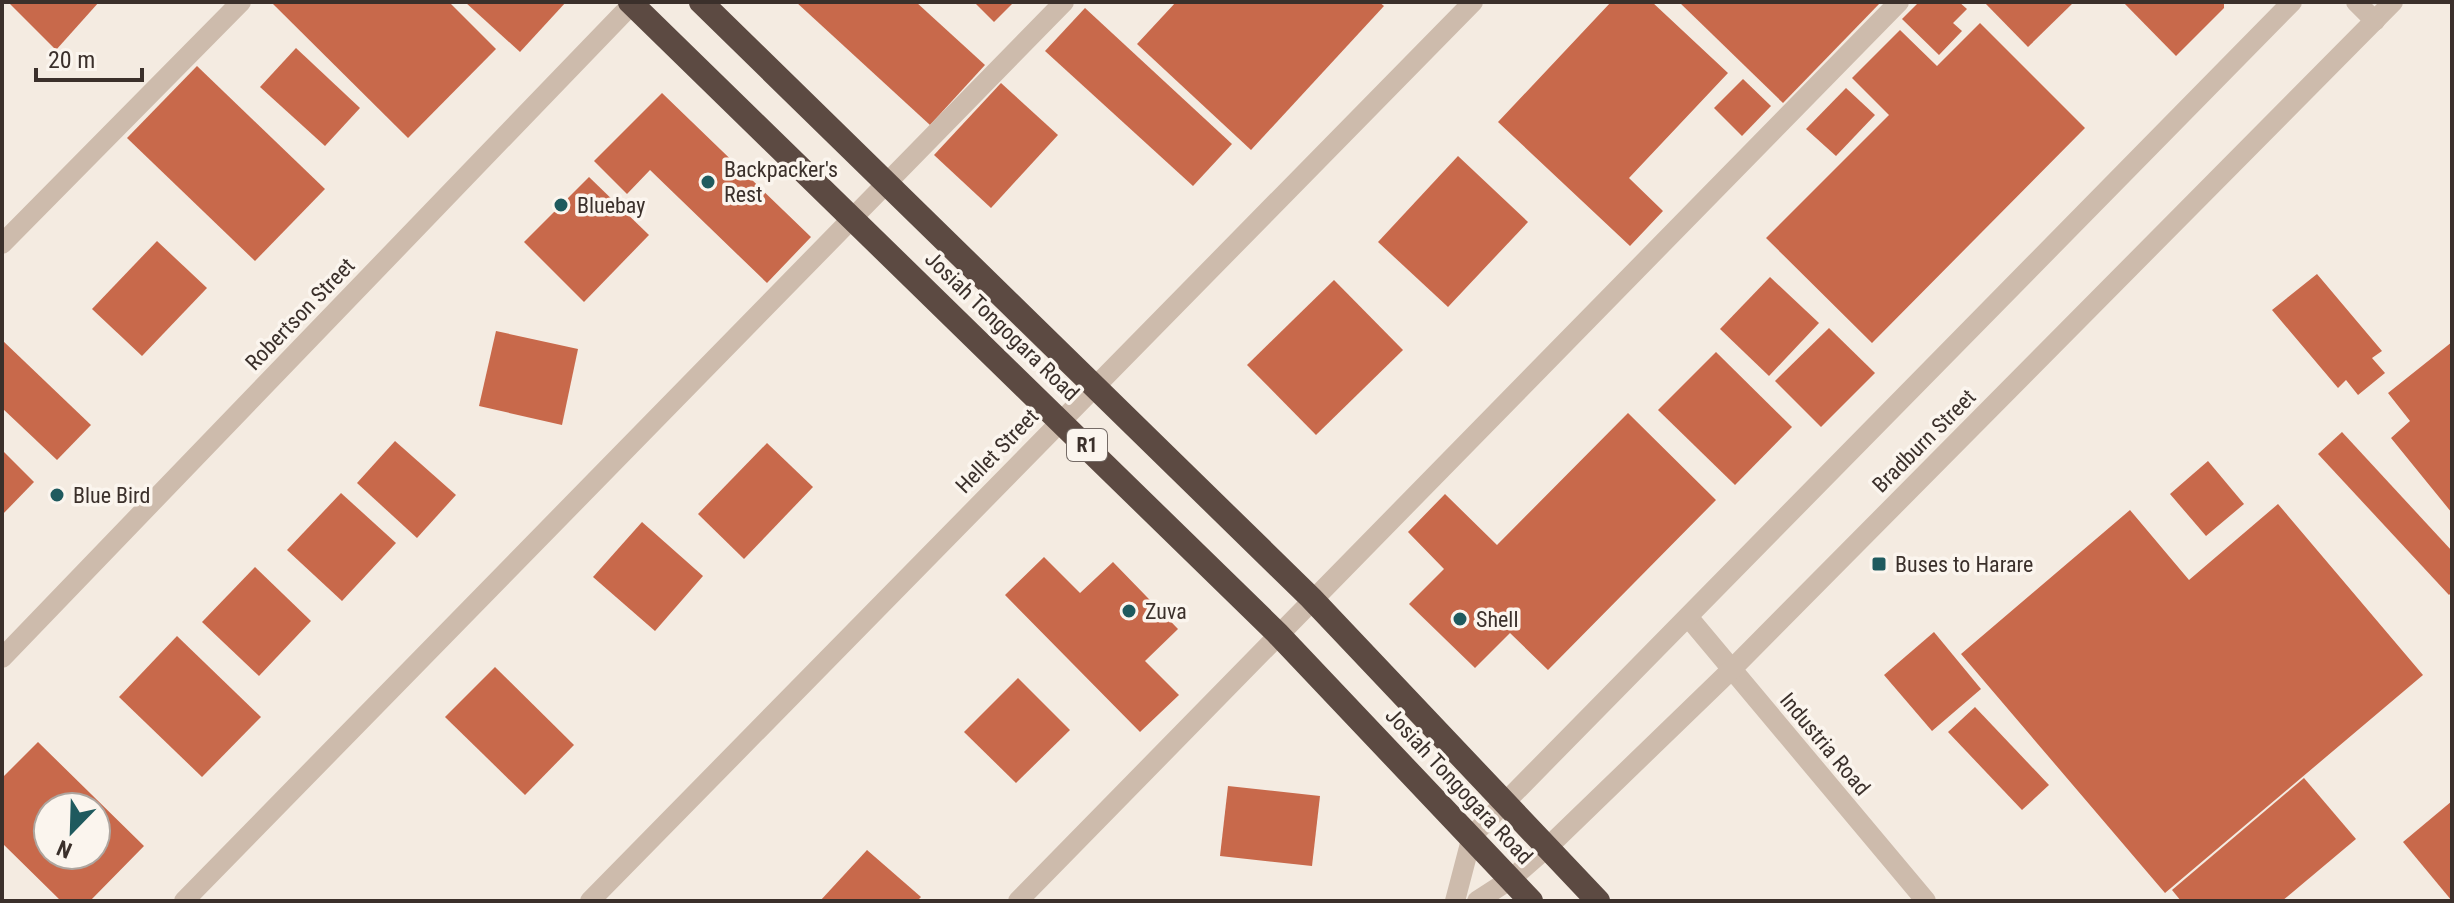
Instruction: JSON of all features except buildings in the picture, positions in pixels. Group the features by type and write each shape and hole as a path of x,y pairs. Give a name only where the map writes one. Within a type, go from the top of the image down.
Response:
{"highway":[{"name":"Josiah Tongogara Road","path":"701,2 1311,598 1598,901"},
{"name":"Josiah Tongogara Road","path":"632,3 1062,419 1277,633 1531,901"}],"street":[{"path":"2,244 241,2"},
{"path":"184,901 1064,2"},
{"name":"Hellet Street","path":"590,901 1473,2"},
{"path":"1018,901 1311,598 1899,2"},
{"name":"Bradburn Street","path":"1472,836 2292,2"},
{"path":"2356,2 2375,21"},
{"name":"Bradburn Street","path":"1477,901 1511,879 1549,846 1731,670 2393,2"},
{"name":"Robertson Street","path":"2,658 632,3"},
{"name":"Industria Road","path":"1689,618 1926,901"},
{"path":"1455,901 1472,836"}],"place":[{"name":"Backpacker's Rest","path":"708,182"},
{"name":"Bluebay","path":"561,205"},
{"name":"Blue Bird","path":"57,495"},
{"name":"Buses to Harare","path":"1879,564"},
{"name":"Zuva","path":"1129,611"},
{"name":"Shell","path":"1460,619"}]}
